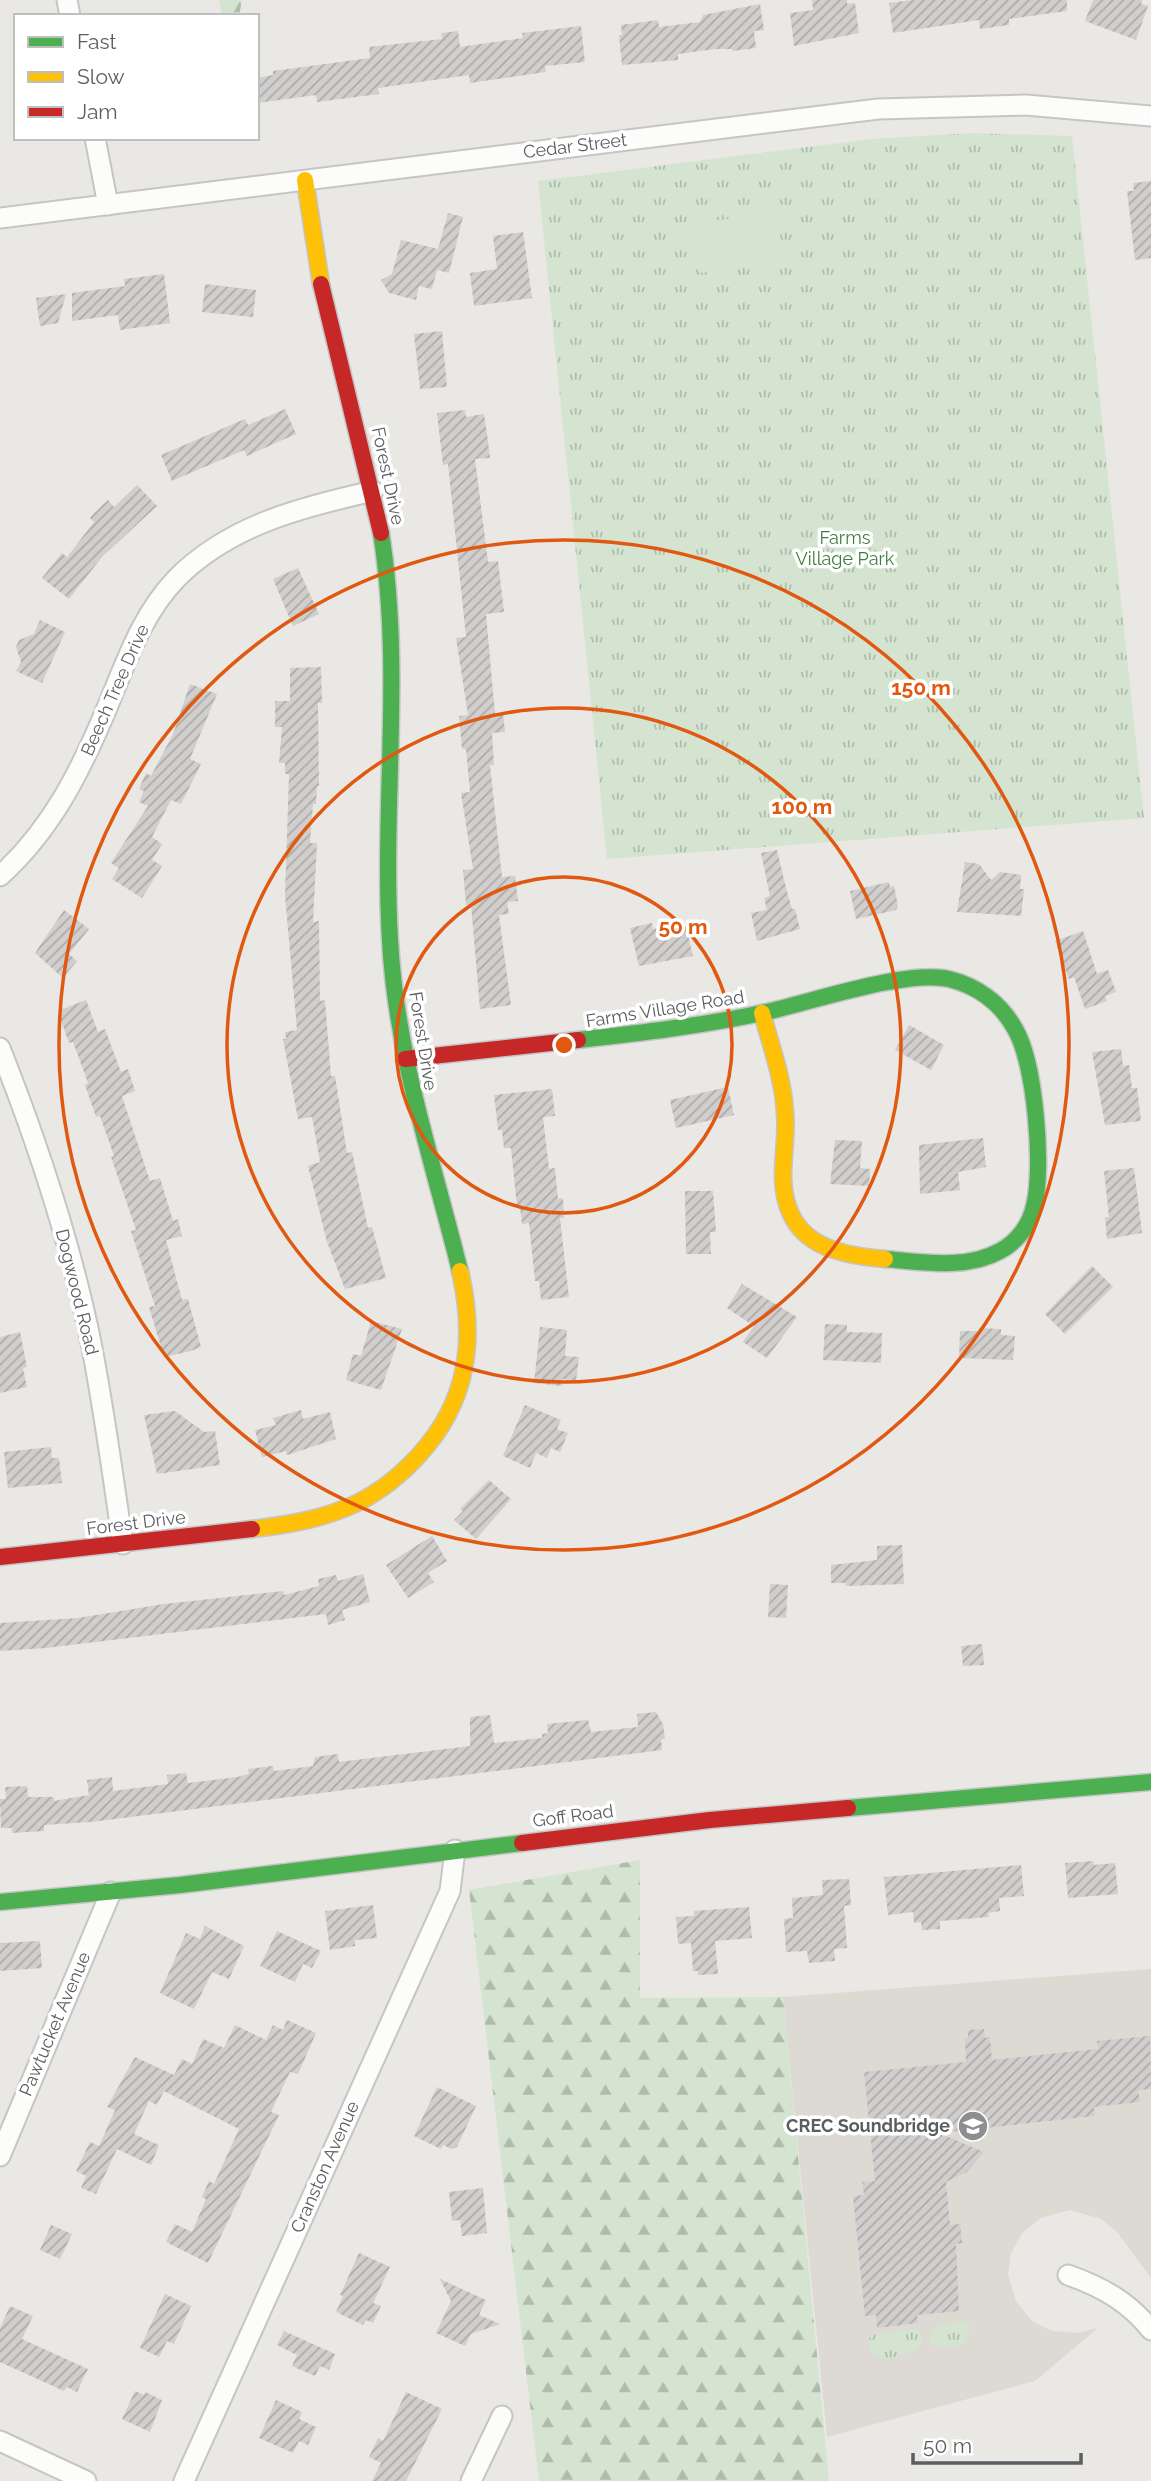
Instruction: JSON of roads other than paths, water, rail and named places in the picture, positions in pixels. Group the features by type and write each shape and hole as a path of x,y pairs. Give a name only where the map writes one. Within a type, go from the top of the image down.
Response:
{"street":[{"name":"Cedar Street","path":"0,218 891,108 1034,105 1151,116"},
{"path":"95,140 108,205"},
{"name":"Forest Drive","path":"0,1557 282,1525 344,1508 388,1484 419,1455 447,1419 457,1400 468,1366 470,1315 459,1266 424,1147 405,1059 394,981 388,900 395,710 386,565 373,491 325,305 305,180"},
{"name":"Beech Tree Drive","path":"0,876 25,853 54,815 88,750 140,631 177,578 217,547 259,524 310,506 373,491"},
{"name":"Farms Village Road","path":"405,1059 603,1039 762,1013 927,976 959,981 993,1000 1007,1015 1021,1041 1030,1087 1038,1174 1034,1208 1021,1234 993,1254 971,1261 952,1262 847,1256 828,1251 808,1238 793,1219 785,1199 784,1104 762,1013"},
{"name":"Dogwood Road","path":"0,1048 47,1179 81,1298 98,1380 123,1544"},
{"name":"Goff Road","path":"0,1902 111,1892 710,1820 1151,1782"},
{"name":"Cranston Avenue","path":"184,2481 450,1891 455,1850"},
{"name":"Pawtucket Avenue","path":"0,2156 111,1892"},
{"path":"1068,2276 1110,2293 1133,2309 1151,2330"},
{"path":"471,2481 502,2416"},
{"path":"0,2441 86,2481"}],"place":[{"name":"CREC Soundbridge","path":"973,2126"}],"park label":[{"name":"Farms Village Park","path":"845,548"}]}
